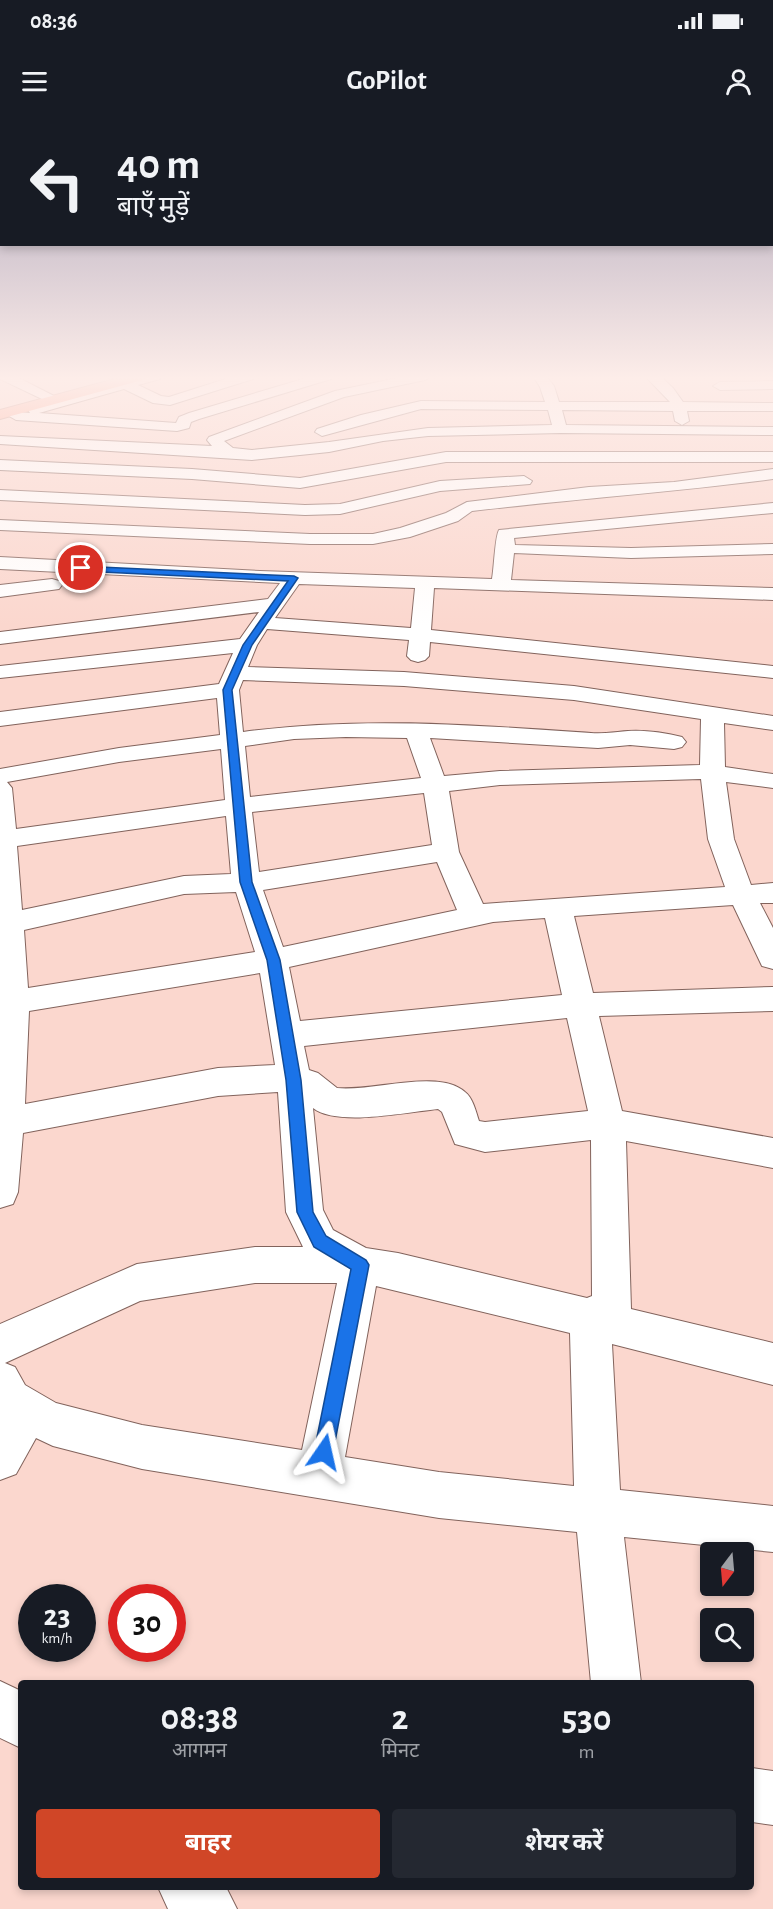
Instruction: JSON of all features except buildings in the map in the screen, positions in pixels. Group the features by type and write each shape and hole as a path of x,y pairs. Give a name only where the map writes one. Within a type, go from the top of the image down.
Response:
{"street":[{"path":"0,564 34,526 104,459"},
{"path":"125,570 220,459"},
{"path":"0,465 207,475 300,483 432,459"},
{"path":"448,459 463,484"},
{"path":"571,459 574,471"},
{"path":"0,525 310,539 379,539 452,517 467,507 586,492 674,487 773,474"},
{"path":"0,495 340,509 440,486 576,479 604,525"},
{"path":"501,586 506,534 773,508"},
{"path":"506,549 631,553 773,549"},
{"path":"0,564 425,584 773,594"},
{"path":"294,578 261,624 231,682 232,740 238,806 246,882 273,960 294,1080 305,1212 320,1242 360,1265"},
{"path":"414,680 422,635 425,584"},
{"path":"0,591 52,585"},
{"path":"0,672 261,624"},
{"path":"0,638 261,624 364,629 773,672"},
{"path":"0,719 231,682 414,680 574,693 773,723"},
{"path":"464,684 464,732"},
{"path":"713,714 712,773 722,839 743,895 773,958"},
{"path":"416,730 435,784 446,852 474,916"},
{"path":"0,776 119,755 294,732 416,730 598,741 630,738 675,742"},
{"path":"2,839 297,798 500,778 712,773 773,781"},
{"path":"0,788 7,937 4,1123 0,1192"},
{"path":"7,937 184,885 246,882 446,852"},
{"path":"7,1002 273,960 493,912 773,893"},
{"path":"557,907 608,1123 612,1307 590,1318"},
{"path":"286,1035 580,1005 773,999"},
{"path":"4,1123 218,1082 286,1078 306,1083 330,1101 346,1103 438,1095 451,1097 458,1105 460,1122 467,1134 484,1137 608,1123 773,1153"},
{"path":"0,1345 137,1283 255,1265 360,1265 398,1271 773,1364"},
{"path":"319,1476 360,1265"},
{"path":"590,1318 598,1511 616,1680"},
{"path":"0,1458 13,1397 53,1424 142,1447 439,1495 773,1529"},
{"path":"0,1707 18,1720"},
{"path":"754,1795 773,1798"},
{"path":"189,1890 208,1909"}],"route":[{"path":"81,568 294,578 247,645 228,690 246,882 273,960 294,1080 305,1212 320,1242 360,1265 324,1452"}]}
